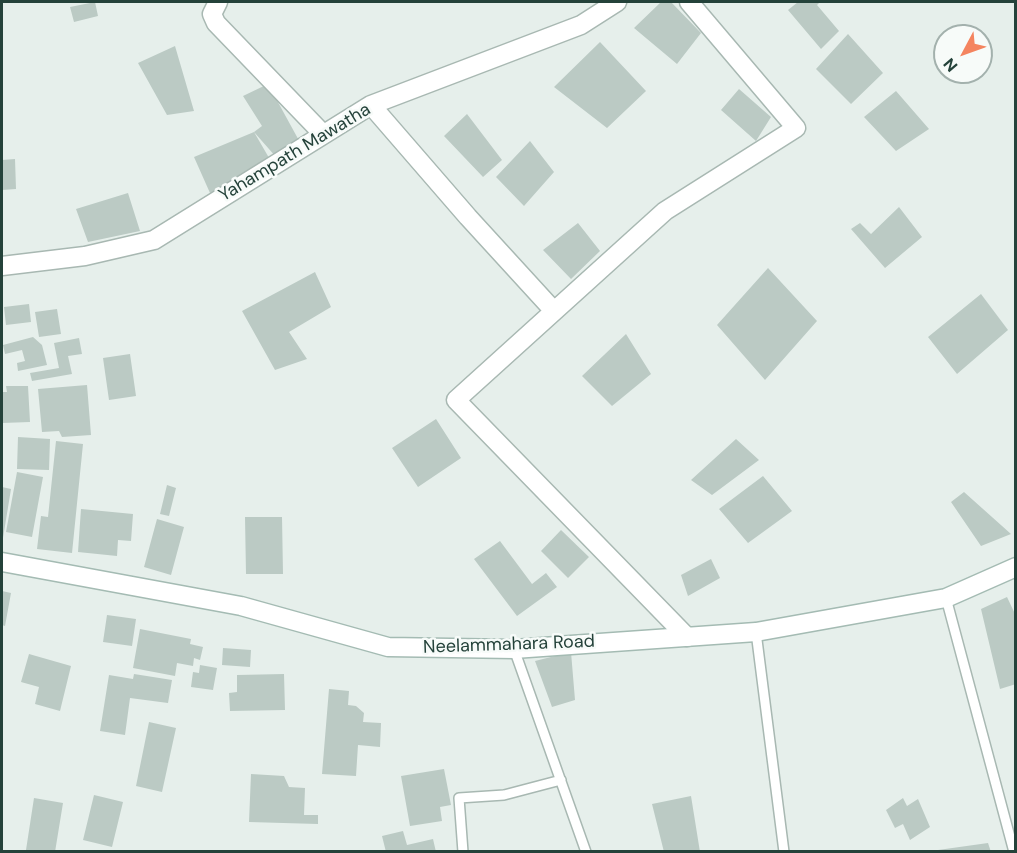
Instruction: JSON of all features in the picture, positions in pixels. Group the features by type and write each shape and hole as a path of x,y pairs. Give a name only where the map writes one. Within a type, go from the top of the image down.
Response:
{"street":[{"path":"218,2 212,14 216,23 323,134"},
{"name":"Yahampath Mawatha","path":"2,266 85,256 154,240 371,105 581,25 617,2"},
{"path":"687,636 456,400 665,211 796,128 689,2"},
{"path":"371,105 468,217 554,311"},
{"name":"Neelammahara Road","path":"2,562 241,606 388,647 514,649 756,632 946,598 1016,567"}],"lane":[{"path":"946,598 1014,852"},
{"path":"756,632 784,852"},
{"path":"514,649 586,852"},
{"path":"463,852 459,798 504,795 561,780"}],"building":[{"path":"95,2 98,16 74,22 70,7"},
{"path":"661,2 671,2 701,33 677,64 634,28"},
{"path":"798,2 820,2 817,5 839,31 821,49 788,10"},
{"path":"848,34 883,73 851,104 816,69"},
{"path":"600,42 646,91 607,128 554,87"},
{"path":"175,46 194,111 167,115 138,63"},
{"path":"268,84 302,146 276,157 254,132 262,126 243,96"},
{"path":"739,89 771,117 756,141 721,110"},
{"path":"896,91 929,129 896,151 864,117"},
{"path":"467,114 502,160 483,177 444,136"},
{"path":"254,132 272,163 210,193 194,157"},
{"path":"530,141 554,172 524,206 496,177"},
{"path":"15,159 16,189 2,190 2,160"},
{"path":"128,193 140,231 88,242 76,209"},
{"path":"899,207 922,237 885,268 851,229 860,223 871,234"},
{"path":"578,223 600,251 571,279 543,250"},
{"path":"768,268 817,321 765,380 717,325"},
{"path":"315,272 331,307 289,332 307,359 275,370 242,311"},
{"path":"981,294 1008,330 957,374 928,337"},
{"path":"29,304 31,322 6,325 4,307"},
{"path":"57,309 61,334 39,337 35,312"},
{"path":"626,334 651,374 612,406 582,376"},
{"path":"33,337 42,345 47,365 18,371 17,363 25,361 22,350 5,354 3,345"},
{"path":"79,338 82,354 68,356 72,374 32,381 30,373 59,368 54,343"},
{"path":"130,354 136,396 109,400 103,358"},
{"path":"87,385 91,435 62,437 59,431 42,432 38,389"},
{"path":"6,386 28,386 30,422 2,423 2,392 7,392"},
{"path":"436,419 461,458 418,487 392,448"},
{"path":"18,437 50,439 49,470 17,469"},
{"path":"736,439 759,460 712,495 691,480"},
{"path":"56,441 83,444 72,553 37,549 41,516 48,517"},
{"path":"17,472 43,477 32,537 6,532"},
{"path":"763,476 792,511 748,543 719,509"},
{"path":"167,485 176,488 169,516 160,514"},
{"path":"2,487 11,489 3,538 2,538"},
{"path":"964,492 1011,534 981,546 951,502"},
{"path":"81,509 133,514 131,541 118,540 117,556 78,552"},
{"path":"245,517 282,517 283,574 246,574"},
{"path":"157,519 184,527 171,575 144,567"},
{"path":"561,530 589,557 568,578 541,551"},
{"path":"500,541 532,584 546,573 557,587 517,616 474,559"},
{"path":"711,559 720,578 688,596 681,575"},
{"path":"2,591 11,593 5,626 2,625"},
{"path":"1007,597 1016,616 1016,684 1000,689 981,609"},
{"path":"107,615 136,619 132,646 103,642"},
{"path":"140,629 191,639 190,644 203,647 200,660 194,658 193,666 177,663 175,676 133,668"},
{"path":"223,648 251,650 250,667 222,665"},
{"path":"571,652 575,700 552,707 535,661"},
{"path":"29,654 71,666 60,711 35,704 39,687 21,682"},
{"path":"200,665 217,668 213,690 191,687 193,672 199,673"},
{"path":"134,674 172,680 168,703 130,698 125,735 100,731 109,675 133,679"},
{"path":"284,674 285,710 230,711 229,693 237,692 237,675"},
{"path":"329,689 349,691 348,705 356,706 364,713 363,722 381,723 380,747 358,745 356,776 322,774"},
{"path":"149,722 176,728 162,792 136,786"},
{"path":"444,769 451,805 440,807 442,821 410,826 401,776"},
{"path":"251,774 284,776 289,787 305,788 304,815 318,815 318,824 249,822"},
{"path":"94,795 123,802 112,847 83,840"},
{"path":"691,796 700,852 664,852 652,804"},
{"path":"34,798 63,803 55,852 26,850"},
{"path":"903,798 907,806 918,799 930,827 910,840 903,824 895,828 886,810"},
{"path":"403,831 407,845 433,839 436,852 386,852 382,836"},
{"path":"988,843 991,852 938,852 938,850"}]}
